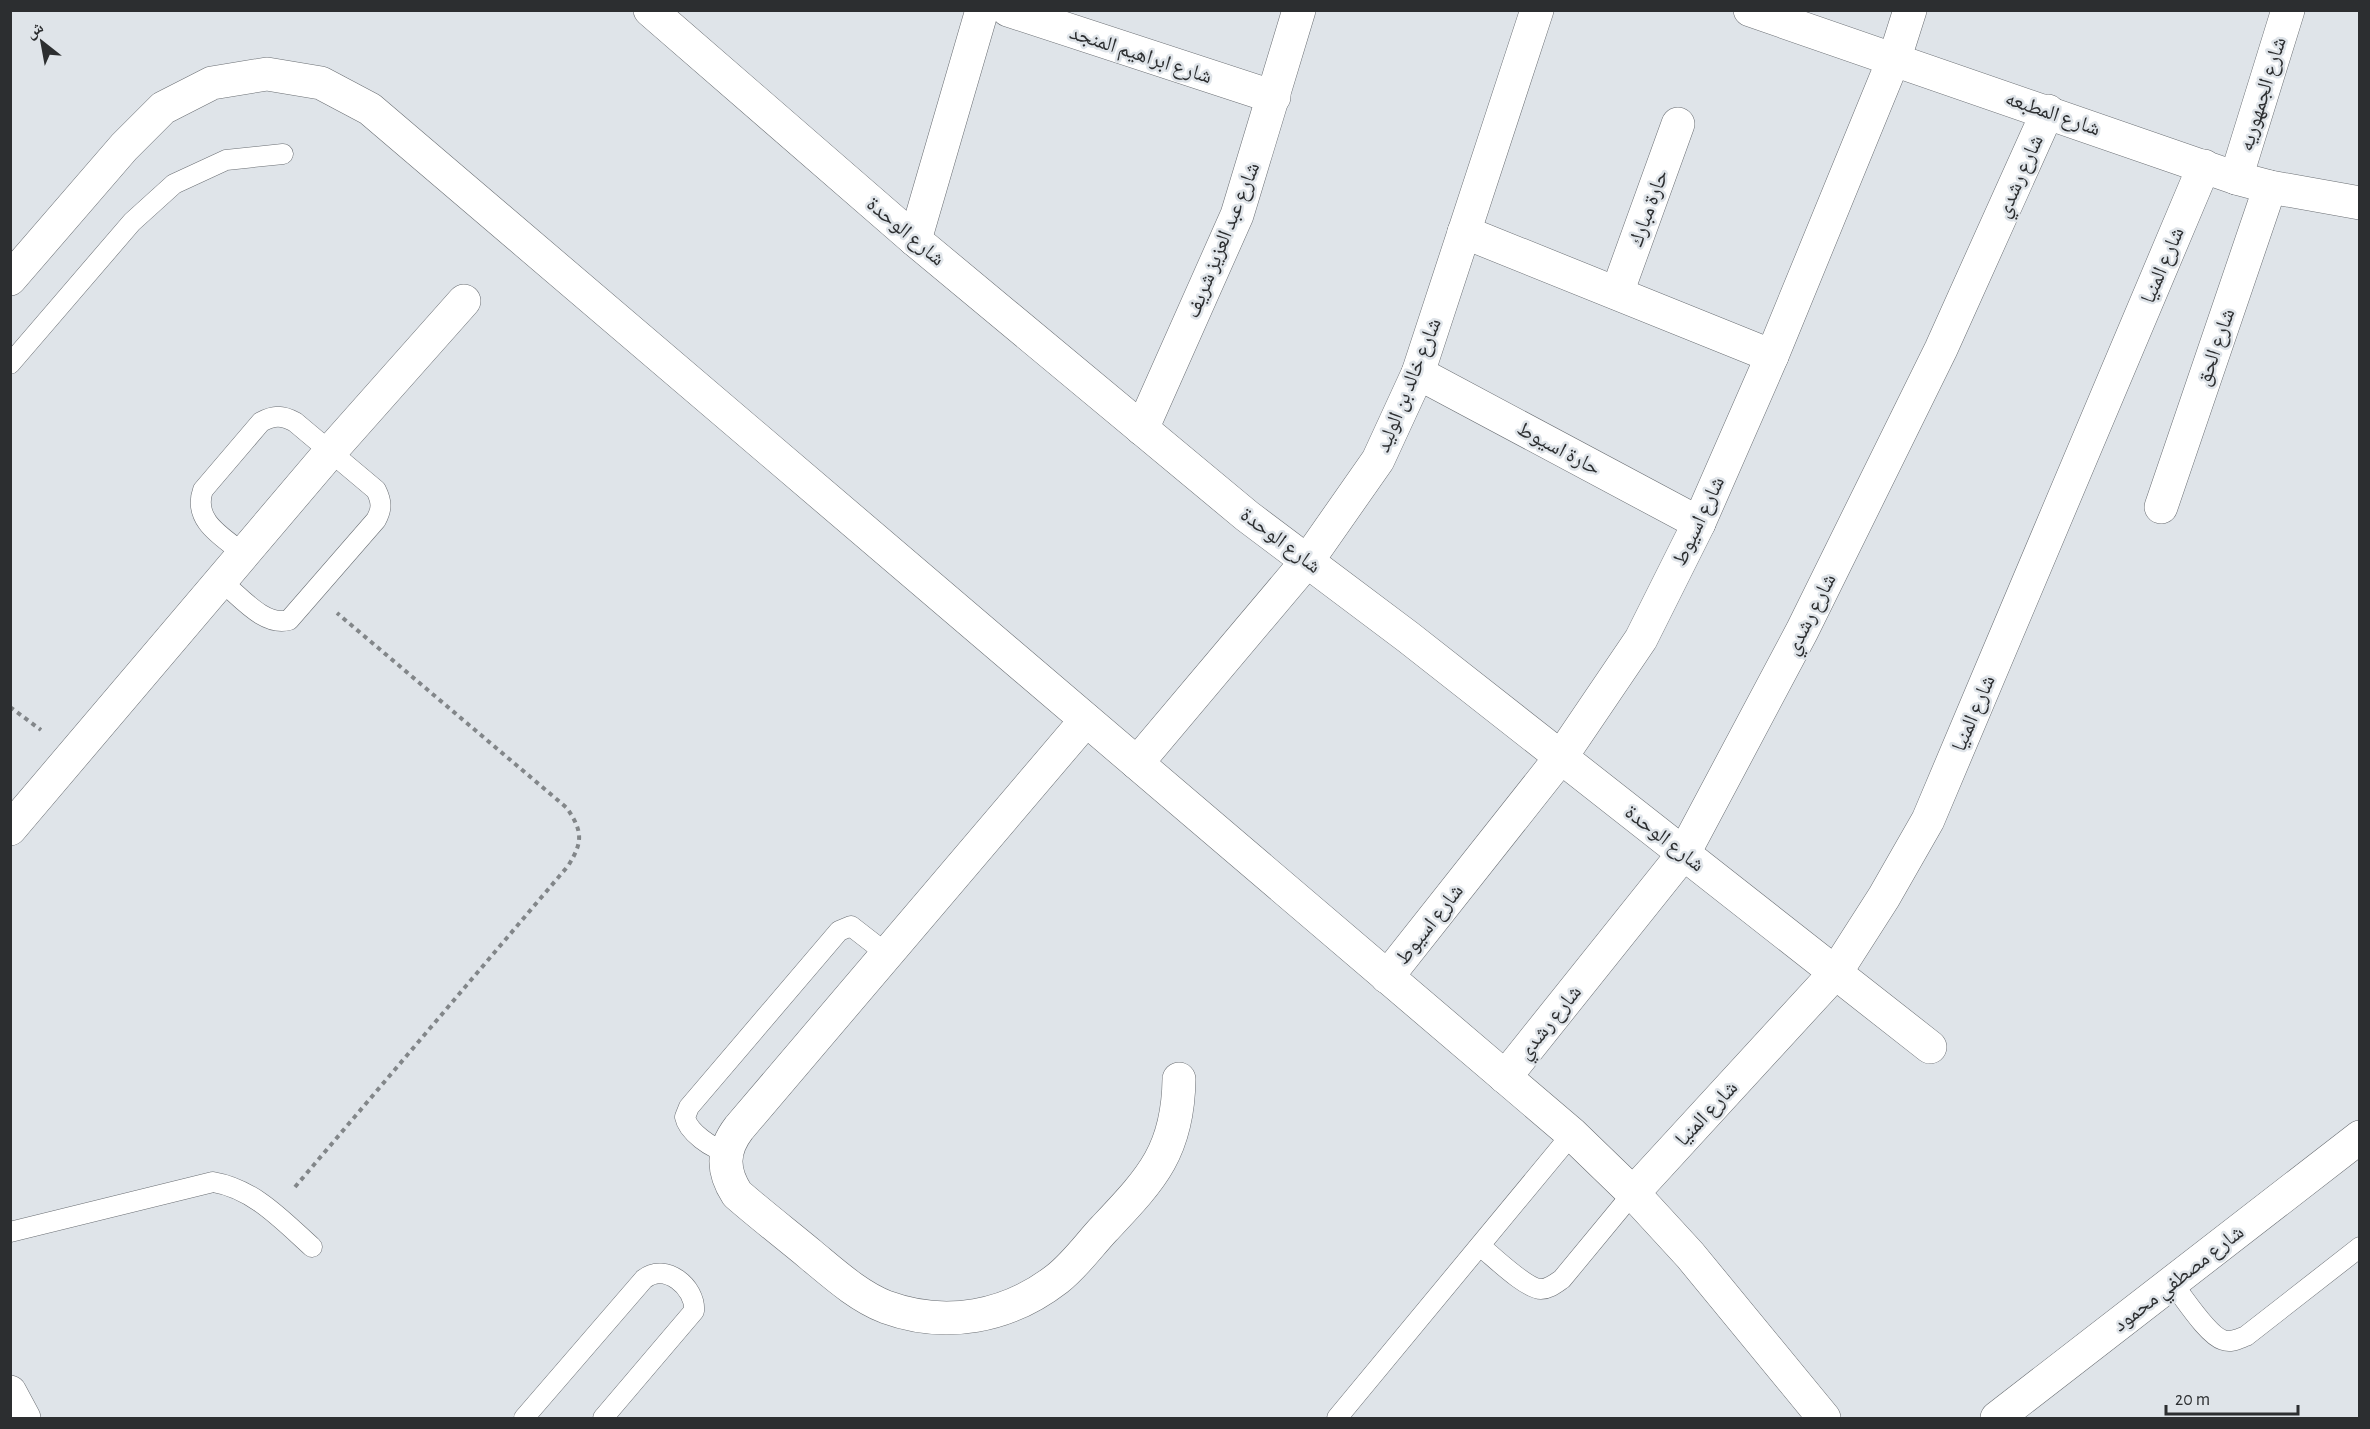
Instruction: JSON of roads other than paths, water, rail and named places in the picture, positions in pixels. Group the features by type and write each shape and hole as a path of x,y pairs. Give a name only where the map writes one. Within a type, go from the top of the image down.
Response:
{"street":[{"name":"شارع الوحدة","path":"650,10 915,240 1247,516 1308,560 1930,1047"},
{"path":"915,240 982,10"},
{"name":"شارع ابراهيم المنجد","path":"1008,10 1274,97"},
{"name":"شارع عبد العزيز شريف","path":"1142,429 1237,215 1299,10"},
{"name":"شارع خالد بن الوليد","path":"1137,763 1308,560 1378,460 1418,373 1537,10"},
{"name":"شارع المطبعه","path":"1750,10 2048,111 2236,178 2270,188 2360,203"},
{"name":"شارع اسيوط","path":"1387,976 1561,757 1641,639 1699,523 1773,356 1894,59 1910,10"},
{"name":"شارع الجمهوريه","path":"2236,178 2288,10"},
{"path":"10,279 124,147 163,108 212,83 267,74 321,83 370,109 1572,1134 1633,1193 1690,1255 1824,1419"},
{"name":"شارع رشدي","path":"1505,1077 1684,853 1802,631 1920,391 2048,111"},
{"name":"حارة مبارك","path":"1617,293 1678,124"},
{"name":"شارع المنيا","path":"1633,1193 1836,972 1884,897 1928,820 2204,166"},
{"name":"شارع الحق","path":"2162,507 2270,188"},
{"path":"1464,232 1773,356"},
{"path":"10,829 330,452 464,301"},
{"name":"حارة اسيوط","path":"1418,373 1699,523"},
{"path":"1086,720 739,1128 726,1150 725,1166 729,1181 738,1194 846,1283 885,1306 930,1318 976,1317 1020,1304 1059,1278 1144,1186 1172,1136 1179,1108 1179,1079"},
{"name":"شارع مصطفي محمود","path":"1997,1419 2360,1137"},
{"path":"10,1392 24,1419"}],"lane":[{"path":"10,364 132,222 174,184 226,160 283,154"},
{"path":"221,580 268,619 279,623 289,620 381,511 381,500 375,490 289,419 284,416 272,417 261,422 210,482 199,501 200,513 207,523 244,554"},
{"path":"726,1150 713,1147 690,1127 685,1117 689,1107 838,931 851,926 886,954"},
{"path":"1337,1419 1572,1134"},
{"path":"10,1232 213,1182 234,1186 252,1196 312,1247"},
{"path":"1480,1245 1527,1284 1539,1289 1551,1287 1562,1279 1633,1193"},
{"path":"2172,1283 2211,1332 2222,1340 2234,1341 2246,1336 2360,1247"},
{"path":"524,1419 644,1279 652,1273 662,1272 672,1275 691,1293 695,1301 694,1311 603,1419"}]}
